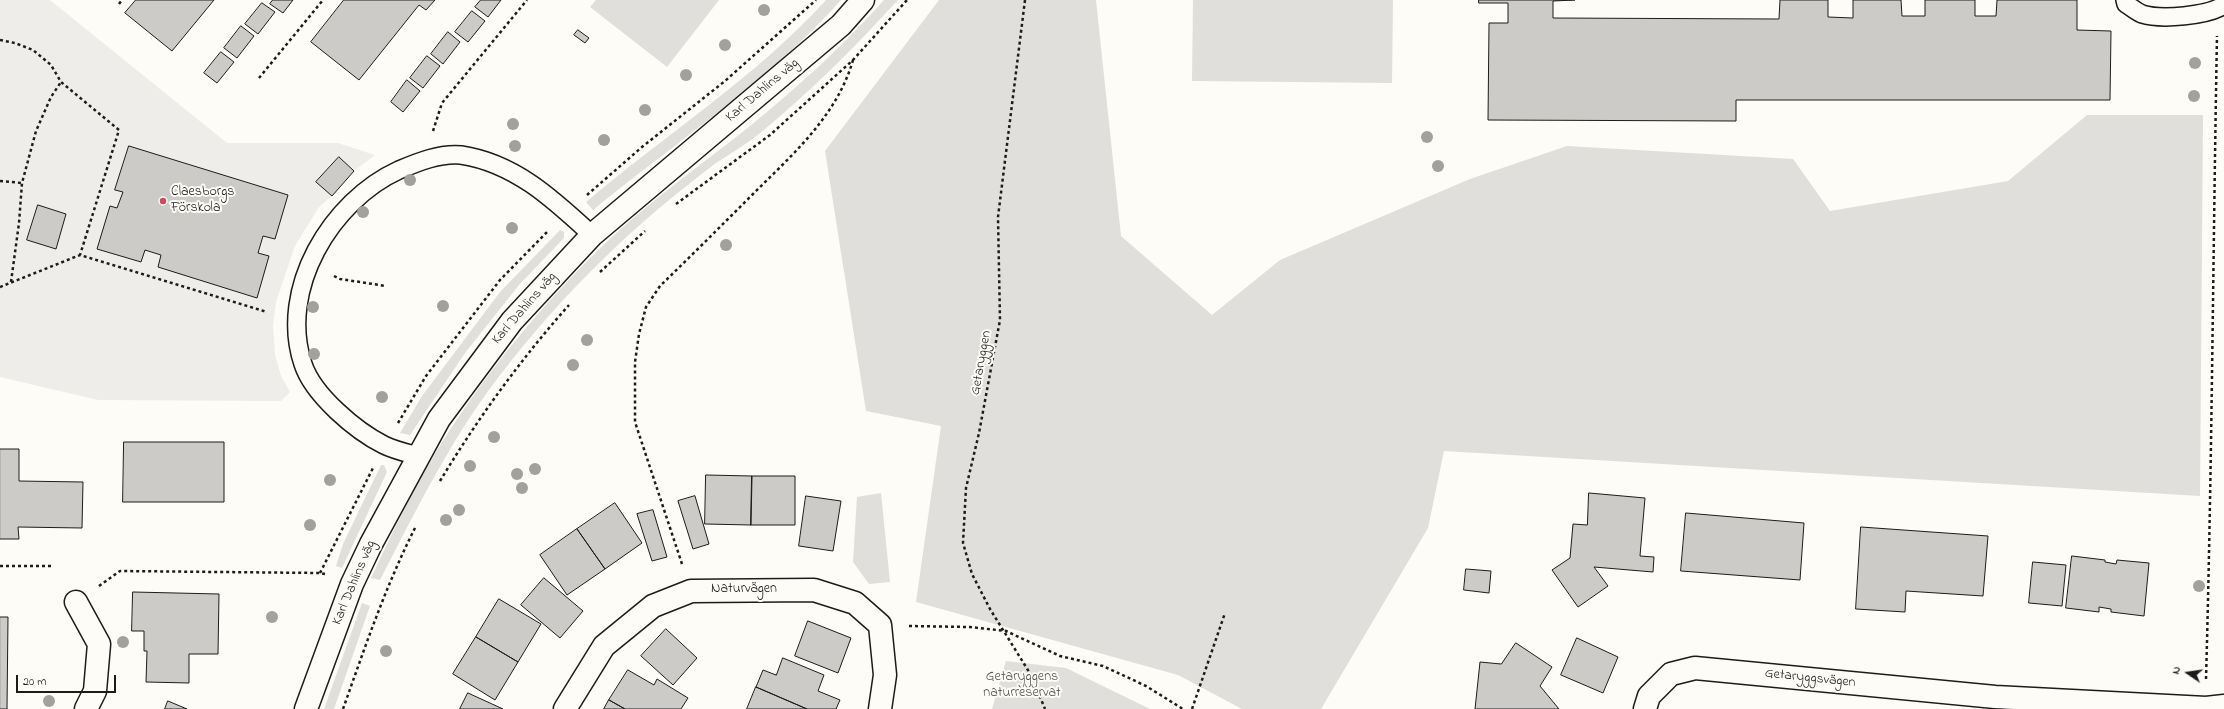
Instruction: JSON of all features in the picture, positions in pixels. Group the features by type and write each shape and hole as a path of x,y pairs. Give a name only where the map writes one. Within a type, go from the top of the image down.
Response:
{"street":[{"name":"Karl Dahlins väg","path":"306,709 352,584 371,544 439,419 512,321 592,235 841,25 863,0"},
{"name":"Naturvägen","path":"565,709 604,646 653,606 691,591 814,590 855,603 880,625"},
{"path":"76,602 99,644 95,691 86,709"},
{"path":"880,625 885,675 880,709"},
{"name":"Getaryggsvägen","path":"1645,709 1649,696 1671,674 1696,668 1994,703 2206,708 2224,706"}],"lane":[{"path":"2125,0 2126,4 2142,14 2160,16 2184,16 2221,7"},
{"path":"418,456 384,445 352,425 322,395 303,365 296,323 302,286 312,261 325,236 350,203 385,177 424,159 460,155 515,173 543,192 592,235"}],"path":[{"path":"119,4 122,0"},
{"path":"259,78 323,0"},
{"path":"430,138 442,103 528,0"},
{"path":"670,209 770,135 853,60 907,0"},
{"name":"Getaryggen","path":"1025,0 998,217 1000,320 979,433 966,488 963,543 972,574 990,609 1006,631 1031,675 1045,709"},
{"path":"2206,682 2211,494 2211,331 2221,7"},
{"path":"0,40 15,42 33,50 51,65 61,82 119,130 80,255"},
{"path":"691,591 635,422 635,362 646,307 660,286 802,145 827,114 847,81 853,60"},
{"path":"11,282 19,223 22,183 36,131 51,97 61,82"},
{"path":"0,181 22,183"},
{"path":"596,275 647,229"},
{"path":"0,287 80,255 267,312"},
{"path":"312,261 340,279 386,286"},
{"path":"439,484 465,440 535,343 571,303"},
{"path":"343,709 383,597 400,557 418,523"},
{"path":"0,566 52,566"},
{"path":"76,602 120,571 320,573 326,575"},
{"path":"1192,709 1225,613"},
{"path":"880,625 970,627 1006,631 1060,656 1103,666 1146,686 1183,709"}],"shaded area":[{"name":"Claesborgs Förskola","path":"0,0 50,0 227,143 338,143 375,155 354,171 332,196 319,207 295,246 276,302 273,325 275,355 281,376 290,392 281,401 98,400 0,377"}],"green space":[{"path":"596,0 719,0 667,67 590,7"},
{"path":"826,0 841,0 784,57 753,84 593,210 586,202 770,55"},
{"path":"884,0 898,0 848,53 778,118 743,146 716,163 657,210 601,261 547,318 498,378 455,441 407,527 380,580 371,578 394,530 436,452 495,366 539,312 587,261 628,222 750,126 820,66"},
{"path":"939,0 1096,0 1121,236 1212,315 1280,260 1470,179 1567,146 1793,159 1830,211 2008,181 2087,115 2203,115 2200,496 1444,451 1428,528 1321,709 1242,709 1178,675 916,602 941,426 866,411 825,151"},
{"path":"1193,0 1393,0 1392,83 1192,81"},
{"path":"560,230 564,232 564,238 519,285 465,353 410,435 400,433 422,396 500,292"},
{"path":"381,465 384,465 387,472 342,568 336,566 343,544"},
{"path":"881,493 890,582 869,584 853,562 857,497"},
{"path":"362,603 370,606 334,709 324,709"},
{"name":"Getaryggens naturreservat","path":"1006,661 1066,668 1150,709 992,709"}],"building":[{"path":"136,0 214,0 172,51 125,13"},
{"path":"273,0 293,0 283,13 270,4"},
{"path":"344,0 435,0 426,10 419,5 359,80 311,42"},
{"path":"481,0 501,0 488,17 475,7"},
{"path":"1479,0 1575,0 1553,1 1553,18 1779,19 1780,0 1828,0 1828,17 1853,18 1853,0 1901,0 1902,16 1925,16 1925,0 1975,0 1975,16 1996,16 1997,0 2077,0 2077,30 2111,31 2110,100 1736,100 1736,121 1488,120 1489,23 1508,23 1508,3 1479,3"},
{"path":"262,3 275,12 258,34 245,24"},
{"path":"472,11 485,21 468,42 455,32"},
{"path":"241,26 254,36 237,58 224,48"},
{"path":"578,30 589,38 585,43 574,35"},
{"path":"448,32 460,42 443,64 431,54"},
{"path":"221,52 234,62 217,83 204,73"},
{"path":"427,56 440,66 423,88 410,78"},
{"path":"407,80 420,91 403,112 391,102"},
{"path":"129,146 288,195 275,239 263,236 258,253 269,256 257,298 158,267 161,255 145,250 141,262 97,249 110,206 117,208 123,192 115,190"},
{"path":"339,157 354,171 332,196 316,182"},
{"path":"38,205 66,214 56,249 27,240"},
{"path":"124,442 224,442 224,502 123,502"},
{"path":"0,449 19,449 19,481 83,482 82,528 18,527 19,539 0,539"},
{"path":"706,475 752,476 751,525 705,524"},
{"path":"752,476 795,476 795,525 751,525"},
{"path":"1589,493 1645,498 1640,556 1654,557 1653,572 1594,567 1608,586 1578,607 1552,570 1570,558 1573,524 1587,525"},
{"path":"695,496 709,544 693,549 678,501"},
{"path":"806,496 841,501 833,551 799,546"},
{"path":"615,503 642,543 605,569 577,529"},
{"path":"653,510 667,557 652,561 637,514"},
{"path":"1686,513 1804,523 1800,580 1681,571"},
{"path":"1861,527 1988,536 1983,596 1906,591 1905,612 1856,609"},
{"path":"577,529 605,569 567,595 540,555"},
{"path":"2072,556 2105,560 2105,562 2116,564 2117,560 2149,563 2144,616 2111,612 2111,609 2099,607 2099,612 2066,608"},
{"path":"2033,562 2066,565 2062,606 2029,603"},
{"path":"1466,569 1491,571 1489,593 1464,590"},
{"path":"544,578 583,611 560,638 521,605"},
{"path":"133,592 219,594 218,654 189,654 189,683 146,682 147,651 144,651 144,631 132,631"},
{"path":"499,599 541,624 518,662 476,637"},
{"path":"0,617 8,617 7,709 0,709"},
{"path":"808,621 851,638 838,673 795,656"},
{"path":"666,629 697,658 673,685 641,656"},
{"path":"476,637 518,662 495,700 453,674"},
{"path":"1577,638 1618,657 1603,693 1561,675"},
{"path":"1516,643 1552,667 1540,686 1559,709 1475,709 1480,662 1501,664"},
{"path":"783,658 824,675 818,691 840,700 836,709 807,709 756,687 763,670 776,675"},
{"path":"628,670 654,685 657,679 688,698 681,709 625,709 609,700"},
{"path":"756,687 807,709 747,709"},
{"path":"468,693 503,709 460,709"},
{"path":"609,700 625,709 604,709"},
{"path":"168,701 187,709 165,709"}],"place":[{"name":"Claesborgs Förskola","path":"163,201"}]}
